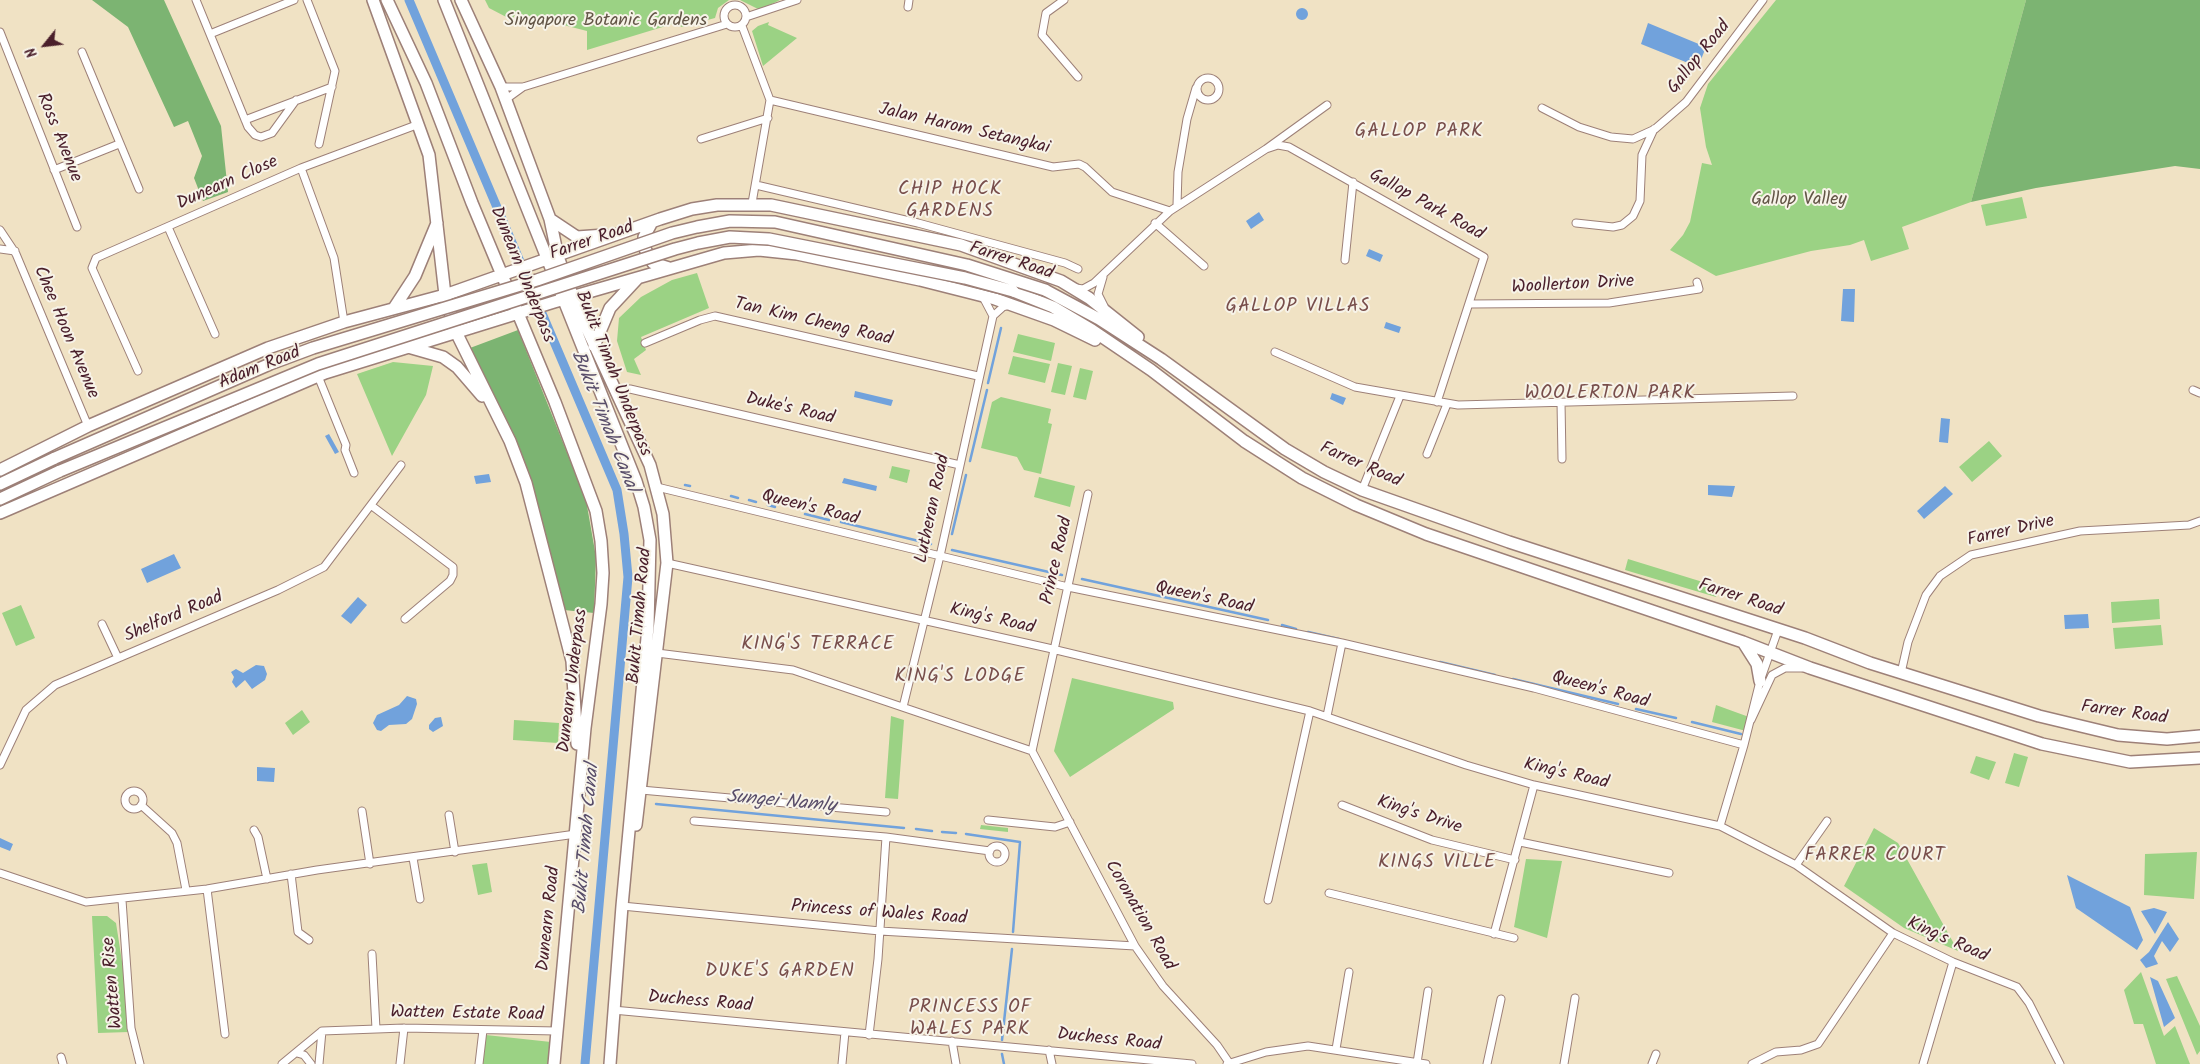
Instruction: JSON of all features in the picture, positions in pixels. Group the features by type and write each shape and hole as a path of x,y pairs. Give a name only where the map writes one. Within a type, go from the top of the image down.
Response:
{"highway":[{"path":"372,0 429,154 445,295 456,332 510,441 526,482 572,661 577,767 580,778"},
{"name":"Dunearn Underpass","path":"387,0 426,84 472,203 555,402 596,511 601,541 601,596 580,778"},
{"name":"Bukit Timah Underpass","path":"444,0 630,464 644,507 650,540 650,582 648,627 633,779"},
{"name":"Bukit Timah Road","path":"461,0 501,87 550,219 558,257 594,346 650,465 657,488 664,523 667,563 646,728 641,790 636,824 629,834"},
{"path":"0,470 88,426 268,348 344,322 445,295 692,209 752,203 788,208 961,245 1050,276 1073,288 1111,316 1161,359"},
{"path":"550,219 577,237 617,235"},
{"name":"Farrer Road","path":"537,280 672,233 697,227 749,220 799,226 986,270 1045,290 1082,309 1161,359 1285,449 1324,472 1362,490 1510,542 1778,630 1901,673 2086,729 2118,735 2167,740 2200,736"},
{"path":"394,308 415,276 438,222"},
{"path":"652,222 644,237 645,249 653,263 669,268"},
{"name":"Farrer Road","path":"542,293 675,249 730,238 751,237 815,246 965,278 1013,291 1053,307 1151,370 1244,440 1302,478 1331,494 1426,534 1742,642 1810,668 2042,744 2130,762 2200,758"},
{"path":"0,514 319,379 405,347 724,253 759,250 797,254 982,295 1054,320 1114,350 1119,350"},
{"path":"594,346 610,308 638,277"},
{"name":"Adam Road","path":"0,484 270,364 313,348 537,280"},
{"name":"Adam Road","path":"0,499 60,471 318,364 542,293"},
{"path":"365,316 386,323 391,337 385,350 378,357"},
{"path":"405,347 423,350 450,362 494,410"},
{"path":"1742,642 1757,664 1760,680"},
{"name":"Dunearn Road","path":"554,1064 580,778"},
{"name":"Bukit Timah Road","path":"610,1064 633,779"}],"street":[{"path":"196,0 245,120 255,135 267,135 278,125 296,100"},
{"path":"210,34 294,0"},
{"path":"307,0 335,72 319,144"},
{"path":"746,17 797,0"},
{"path":"1064,0 1046,13 1042,35 1078,77"},
{"name":"Gallop Road","path":"1542,108 1571,124 1618,138 1634,139 1654,129 1686,102 1763,0"},
{"path":"742,26 734,28 727,24 724,13 732,5 743,8 746,17 742,26 770,100 752,203"},
{"path":"501,87 523,87 727,24"},
{"name":"Ross Avenue","path":"0,32 77,227"},
{"path":"82,52 139,190"},
{"path":"1177,206 1178,172 1189,111 1196,88 1204,78 1216,81 1220,90 1218,95 1214,99 1194,104 1189,111"},
{"path":"245,120 332,87"},
{"path":"505,100 523,87"},
{"path":"1196,88 1199,97 1207,101"},
{"name":"Jalan Harom Setangkai","path":"770,100 1053,167 1079,164 1085,167 1112,192 1170,211"},
{"name":"Gallop Park Road","path":"1073,288 1083,289 1088,287 1170,211 1266,149 1327,105"},
{"path":"701,139 768,118"},
{"name":"Dunearn Close","path":"138,371 92,268 92,263 96,258 301,168 419,124"},
{"path":"1576,223 1614,227 1622,225 1632,216 1640,201 1642,155 1654,129"},
{"path":"54,170 119,144"},
{"name":"Gallop Park Road","path":"1266,149 1278,145 1289,147 1484,257 1470,304"},
{"name":"Dunearn Close","path":"301,168 331,251 344,322"},
{"name":"Gallop Park Road","path":"1345,260 1353,182"},
{"name":"Farrer Road","path":"756,185 918,223 1064,263 1078,269"},
{"path":"1155,223 1204,266"},
{"name":"Dunearn Close","path":"168,227 215,334"},
{"name":"Chee Hoon Avenue","path":"0,230 15,251 88,426"},
{"name":"Chee Hoon Avenue","path":"0,249 15,251"},
{"path":"1104,274 1098,294 1111,316"},
{"name":"Woollerton Drive","path":"1470,304 1609,303 1700,289 1696,282"},
{"path":"982,295 993,316 1003,307 1012,304"},
{"path":"1438,402 1470,304"},
{"name":"Tan Kim Cheng Road","path":"645,342 715,316 978,376"},
{"name":"Lutheran Road","path":"902,706 940,556 978,376 993,316"},
{"path":"1275,352 1346,384 1447,404 1793,396"},
{"name":"Adam Road","path":"319,379 346,445 345,450 354,473"},
{"name":"Duke's Road","path":"613,388 630,389 960,465"},
{"path":"1362,490 1400,396"},
{"path":"1560,402 1562,459"},
{"path":"1427,454 1447,404"},
{"name":"Shelford Road","path":"0,765 26,710 41,695 55,685 318,571 328,563 401,465"},
{"name":"Queen's Road","path":"657,488 1068,587 1342,643 1534,688 1744,745"},
{"name":"Prince Road","path":"1032,751 1088,494"},
{"path":"372,506 453,566 453,574 450,581 405,619"},
{"name":"Farrer Drive","path":"1901,673 1908,642 1926,595 1940,576 1971,555 2080,531 2189,525 2200,521"},
{"name":"King's Road","path":"667,563 1054,649 1310,711 1466,765 1534,785 1720,826 1796,865 1893,933 1953,962 2003,981 2023,993 2060,1064"},
{"path":"102,624 118,658"},
{"path":"1720,826 1751,721 1760,680 1778,630"},
{"path":"1327,716 1342,643"},
{"path":"657,653 793,670 1032,751"},
{"path":"1751,721 1772,675 1786,668 1810,668"},
{"path":"1268,900 1310,711"},
{"name":"Coronation Road","path":"1032,751 1135,946 1162,986 1217,1045 1228,1064"},
{"path":"1494,934 1534,785"},
{"path":"641,790 886,812"},
{"path":"141,805 172,833 177,842 186,890"},
{"name":"King's Drive","path":"1342,805 1432,840 1515,860"},
{"path":"362,811 370,864"},
{"path":"449,815 455,852"},
{"path":"988,820 1055,827 1070,822"},
{"path":"694,821 886,837 990,851"},
{"path":"1796,865 1827,821"},
{"path":"254,830 258,837 266,879"},
{"path":"0,873 86,902 122,900 576,834"},
{"path":"869,1035 880,930 886,837"},
{"path":"1520,842 1669,873"},
{"path":"413,858 420,899"},
{"path":"291,874 298,932 309,940"},
{"path":"207,889 225,1034"},
{"path":"1329,893 1514,938"},
{"name":"Watten Rise","path":"122,900 132,1028 140,1064"},
{"name":"Princess of Wales Road","path":"622,906 880,930 1135,946"},
{"path":"1752,1064 1776,1052 1801,1050 1818,1044 1893,933"},
{"name":"Watten Estate Road","path":"372,954 376,1029"},
{"path":"1923,1064 1953,962"},
{"path":"1336,1050 1349,972"},
{"path":"1417,1062 1428,991"},
{"path":"1564,1064 1575,998"},
{"path":"1487,1064 1501,999"},
{"name":"Duchess Road","path":"613,1010 1192,1064"},
{"path":"400,1064 404,1028"},
{"name":"Watten Estate Road","path":"322,1031 404,1028 557,1031"},
{"path":"479,1064 483,1030"},
{"path":"282,1064 322,1031"},
{"path":"319,1064 322,1031"},
{"path":"842,1064 845,1032"},
{"path":"952,1041 956,1064"},
{"path":"1228,1064 1266,1052 1294,1047 1336,1050 1377,1061 1426,1064"},
{"path":"1049,1050 1052,1064"},
{"path":"297,1053 304,1055 311,1064"},
{"path":"1652,1064 1656,1054"}],"green space":[{"path":"92,0 164,0 221,126 228,192 203,201 194,178 202,156 188,121 174,127 128,27"},
{"name":"Singapore Botanic Gardens","path":"485,0 729,0 718,8 715,18 681,27 679,22 587,50 587,31 516,13 512,20 489,8"},
{"name":"Singapore Botanic Gardens","path":"740,0 780,0 760,10"},
{"name":"Gallop Valley","path":"1776,0 2026,0 1971,202 1902,227 1909,249 1871,261 1864,240 1850,245 1811,251 1716,276 1670,250 1683,235 1690,222 1702,163 1712,165 1706,147 1700,108 1708,84"},
{"path":"2026,0 2200,0 2200,169 2175,166 2036,188 1971,202"},
{"path":"769,22 768,25 797,38 763,66 752,31 758,26"},
{"path":"2022,197 2027,218 1986,226 1981,205"},
{"path":"697,273 709,308 641,337 646,350 634,359 641,375 627,372 617,341 619,318 641,297 672,280"},
{"path":"518,330 586,500 596,557 594,613 564,610 530,480 470,348"},
{"path":"1018,334 1055,343 1051,361 1013,352"},
{"path":"1013,356 1050,364 1045,383 1008,374"},
{"path":"393,362 433,366 426,395 392,456 357,374"},
{"path":"1058,363 1072,366 1065,395 1051,392"},
{"path":"1080,368 1093,371 1086,400 1073,397"},
{"path":"1001,397 1051,409 1048,423 1052,424 1041,474 1024,470 1017,457 981,448 992,402"},
{"path":"1989,441 2002,456 1972,482 1959,467"},
{"path":"892,466 910,470 907,483 889,478"},
{"path":"1039,477 1075,486 1070,507 1034,497"},
{"path":"1628,559 1719,587 1716,597 1625,570"},
{"path":"2159,599 2160,619 2112,623 2111,602"},
{"path":"21,605 35,638 16,646 2,613"},
{"path":"2161,625 2163,645 2115,649 2113,628"},
{"path":"1072,678 1173,702 1174,709 1070,777 1054,751"},
{"path":"1716,705 1749,717 1746,731 1712,722"},
{"path":"302,710 310,722 293,735 285,723"},
{"path":"891,716 904,720 898,799 885,798"},
{"path":"514,720 559,723 558,743 513,740"},
{"path":"2014,753 2028,757 2019,787 2005,783"},
{"path":"1976,756 1996,762 1989,780 1970,773"},
{"path":"981,825 1008,828 1008,832 980,829"},
{"path":"1874,828 1898,843 1958,951 1904,928 1844,886"},
{"path":"2197,852 2194,899 2144,895 2145,854"},
{"path":"1526,859 1562,861 1547,938 1514,927"},
{"path":"487,863 492,892 478,895 472,865"},
{"path":"92,916 107,916 116,923 128,1000 129,1032 98,1033"},
{"path":"2141,972 2164,1036 2175,1026 2190,1064 2156,1064 2143,1024 2134,1024 2124,990"},
{"path":"2177,976 2200,1026 2200,1051 2197,1055 2166,979"},
{"path":"486,1035 551,1042 549,1064 483,1064"}],"water":[{"path":"1300,8 1304,8 1308,14 1304,20 1300,20 1296,16 1296,12"},
{"path":"1648,23 1706,47 1698,67 1641,44"},
{"path":"1259,212 1264,220 1251,229 1246,221"},
{"path":"1369,249 1383,255 1380,262 1366,256"},
{"path":"1843,289 1855,289 1854,322 1841,321"},
{"path":"1386,322 1401,327 1399,333 1384,328"},
{"path":"855,391 893,400 891,406 854,397"},
{"path":"1332,393 1346,398 1343,405 1330,399"},
{"path":"1941,418 1950,419 1948,443 1939,442"},
{"path":"329,434 339,452 335,454 325,436"},
{"path":"489,474 491,482 476,484 474,476"},
{"path":"844,478 877,486 876,491 842,483"},
{"path":"1708,485 1735,486 1732,497 1708,495"},
{"path":"1945,486 1953,494 1924,519 1917,511"},
{"path":"174,554 181,568 147,583 141,569"},
{"path":"358,597 367,605 351,624 341,616"},
{"path":"2088,614 2089,628 2065,629 2064,615"},
{"path":"256,665 264,666 267,674 265,680 252,689 245,680 236,688 232,682 234,677 231,672 236,669 243,673"},
{"path":"407,696 416,699 417,704 412,719 406,724 389,725 381,731 377,730 373,723 377,715 399,705"},
{"path":"441,717 443,726 433,732 429,729 429,725 435,718"},
{"path":"257,767 275,768 274,782 257,781"},
{"path":"0,838 13,844 10,851 0,847"},
{"path":"2067,875 2130,907 2143,940 2137,950 2076,908"},
{"path":"2154,908 2167,912 2155,934 2141,911"},
{"path":"2168,922 2179,939 2170,952 2162,941 2154,956 2158,964 2146,968 2140,960 2149,952"},
{"path":"2150,977 2158,981 2175,1018 2164,1027"}],"waterway":[{"name":"Bukit Timah Canal","path":"409,0 617,490 628,577 585,1064"},
{"path":"988,383 1001,328"},
{"path":"970,461 987,390"},
{"path":"952,534 966,475"},
{"path":"685,485 690,486"},
{"path":"731,496 738,498"},
{"path":"749,500 756,502"},
{"path":"768,505 775,507"},
{"path":"805,514 829,520"},
{"path":"841,522 931,544"},
{"path":"952,550 1062,575"},
{"path":"1082,579 1268,620"},
{"path":"1282,625 1296,629"},
{"path":"1308,632 1339,639"},
{"path":"1440,662 1495,675"},
{"path":"1513,679 1618,704"},
{"path":"1636,709 1676,718"},
{"path":"1692,722 1741,734"},
{"name":"Sungei Namly","path":"656,804 904,828"},
{"name":"Sungei Namly","path":"916,829 932,831"},
{"name":"Sungei Namly","path":"942,832 956,833"},
{"name":"Sungei Namly","path":"966,834 1020,842 1013,932"},
{"name":"Sungei Namly","path":"1002,1040 1012,949"},
{"name":"Sungei Namly","path":"1002,1054 1004,1064"}],"district":[{"name":"GALLOP PARK","path":"1419,133"},
{"name":"CHIP HOCK GARDENS","path":"950,202"},
{"name":"GALLOP VILLAS","path":"1298,308"},
{"name":"WOOLERTON PARK","path":"1610,395"},
{"name":"KING'S TERRACE","path":"818,646"},
{"name":"KING'S LODGE","path":"960,678"},
{"name":"FARRER COURT","path":"1875,857"},
{"name":"KINGS VILLE","path":"1437,864"},
{"name":"DUKE'S GARDEN","path":"780,973"},
{"name":"PRINCESS OF WALES PARK","path":"970,1020"}]}
